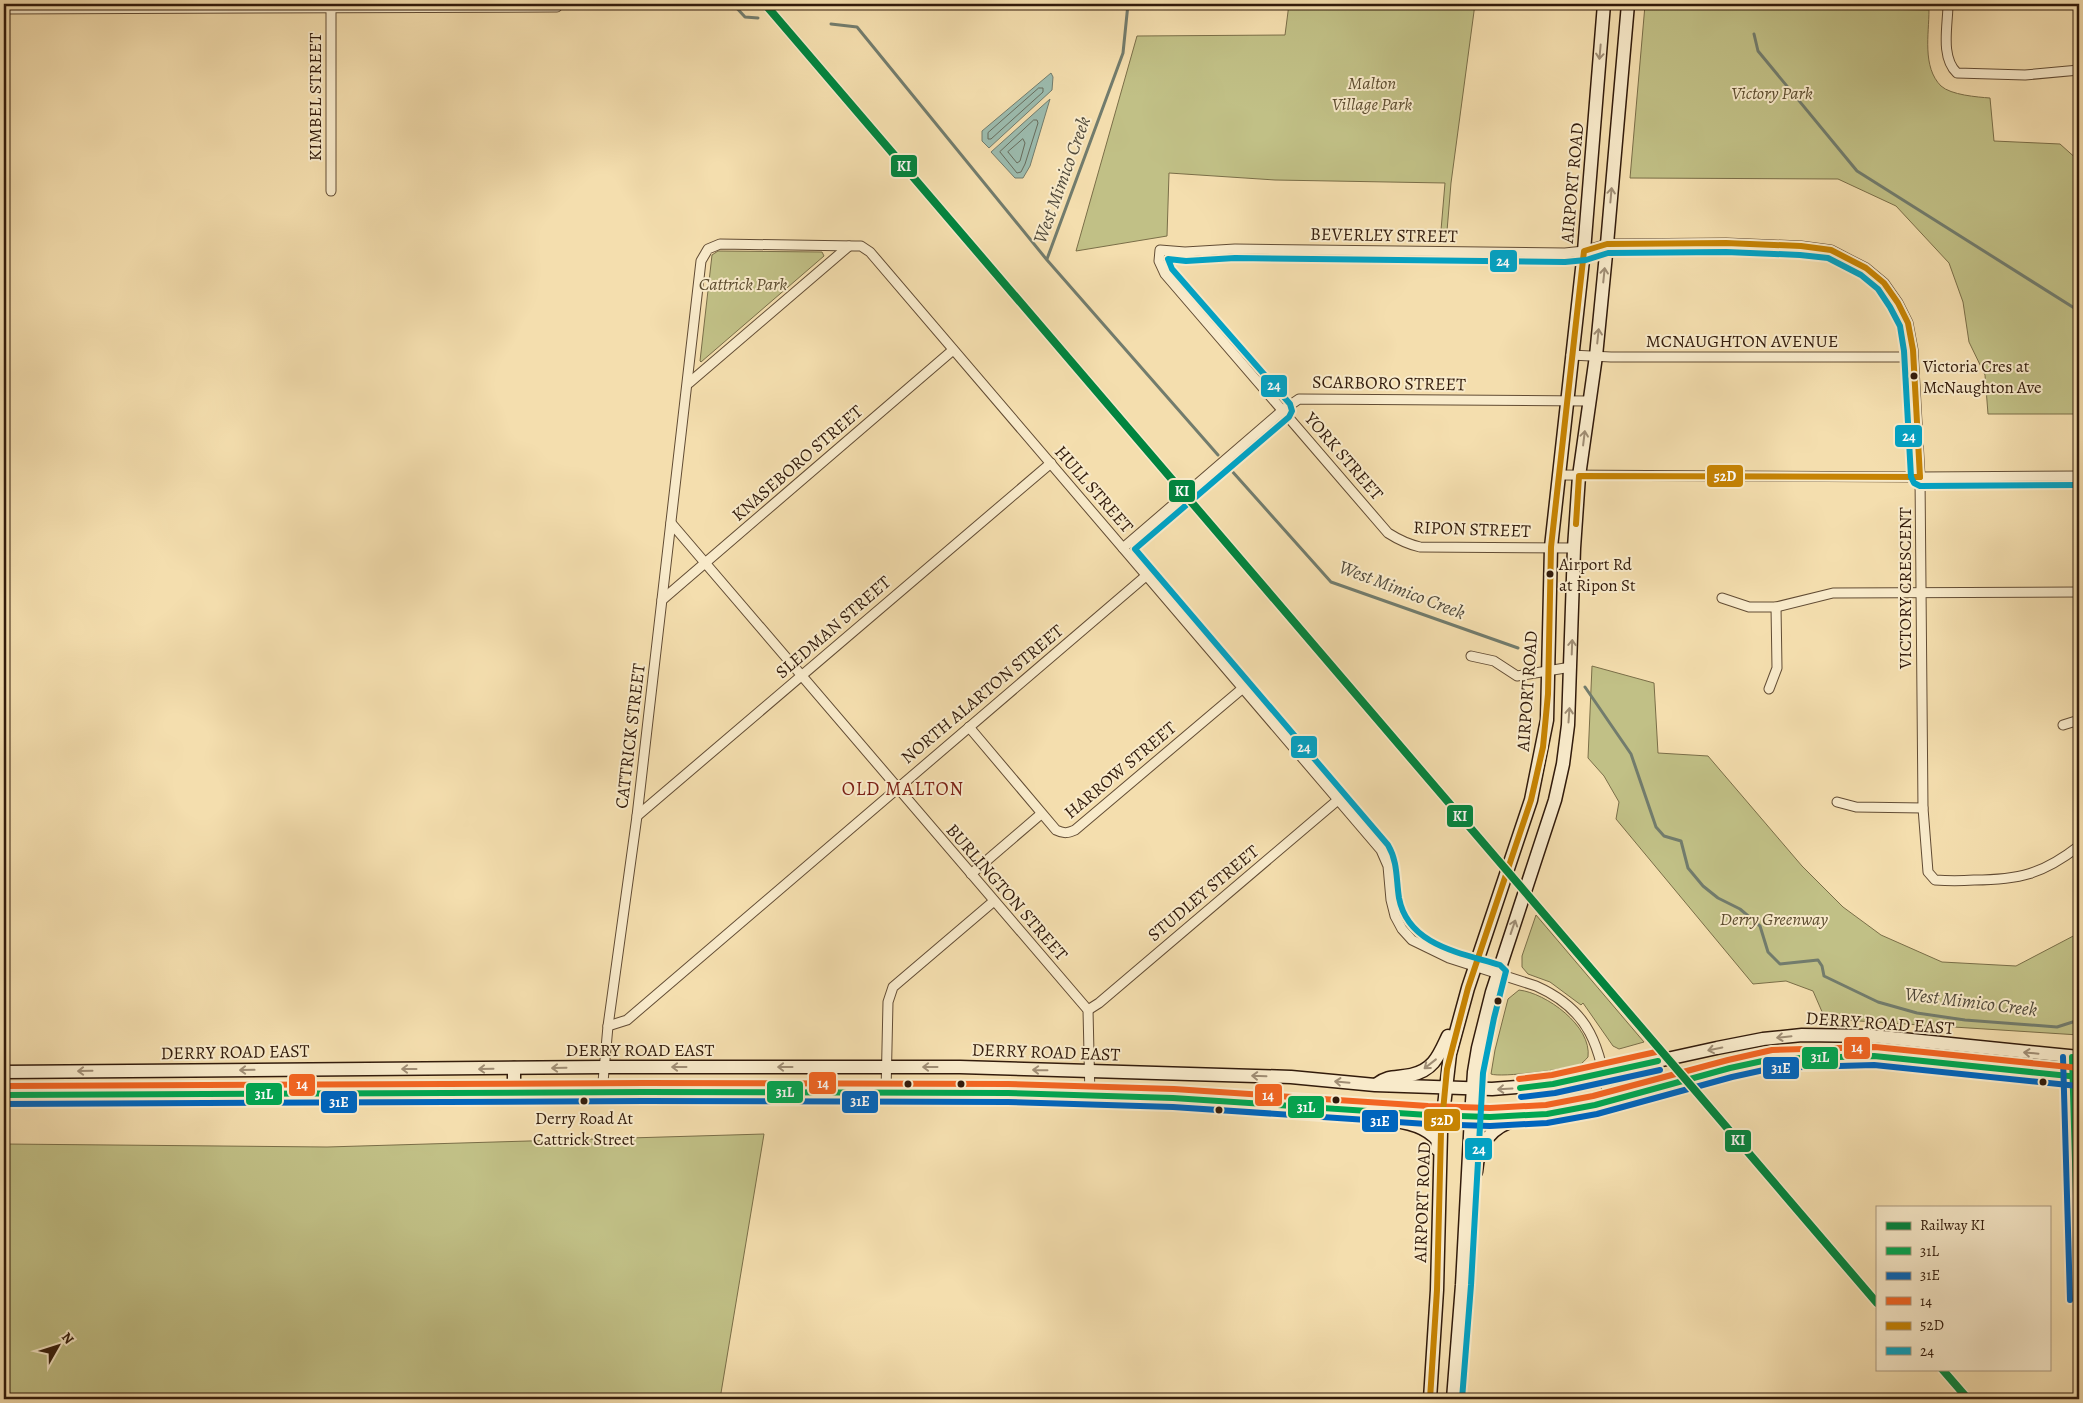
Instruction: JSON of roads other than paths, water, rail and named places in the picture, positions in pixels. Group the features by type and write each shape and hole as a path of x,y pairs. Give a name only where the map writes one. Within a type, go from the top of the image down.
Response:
{"main road":[{"name":"AIRPORT ROAD","path":"1430,1399 1437,1290 1443,1116 1449,1062 1457,1025 1475,966 1531,800 1547,720 1551,547 1584,251 1604,4"},
{"path":"1454,1399 1474,1072 1485,1016 1545,833 1559,783 1568,725 1574,548 1579,476 1588,401 1596,356 1608,244 1628,4"},
{"path":"1602,23 1626,20"},
{"path":"1376,1085 1386,1078 1412,1075 1430,1065 1442,1051 1451,1028 1457,1025"},
{"name":"DERRY ROAD EAST","path":"4,1072 605,1067 886,1067 1291,1077 1376,1085 1473,1089 1532,1087 1604,1074 1763,1039 1802,1035 1872,1036 2079,1057"},
{"name":"DERRY ROAD EAST","path":"4,1095 514,1092 1008,1093 1173,1098 1443,1116 1471,1116 1547,1114 1609,1102 1730,1068 1772,1059 1874,1056 1917,1058 2079,1077"},
{"path":"514,1068 514,1092"},
{"path":"1355,1109 1365,1119 1403,1122 1435,1137 1438,1141 1435,1215 1438,1219"},
{"path":"1466,1220 1474,1209 1477,1160 1484,1141 1493,1132 1517,1120 1543,1117 1547,1114"}],"street":[{"path":"1948,4 1947,57 1951,67 1957,73 2025,75 2079,70"},
{"path":"4,9 331,6 558,7"},
{"name":"KIMBEL STREET","path":"331,6 332,191"},
{"name":"VICTORY CRESCENT","path":"1608,244 1726,243 1801,246 1831,250 1866,268 1884,283 1898,303 1908,323 1913,357 1920,477 1923,808 1928,872 1935,880 2005,880 2024,876 2060,861 2079,846"},
{"name":"HULL STREET","path":"688,383 702,261 708,249 720,244 861,246 870,252 1339,799 1383,853 1388,866 1392,909 1398,924 1406,935 1430,950 1548,992 1566,1004 1583,1021 1593,1037 1601,1057 1609,1102"},
{"name":"BEVERLEY STREET","path":"1160,250 1185,252 1235,249 1565,253 1584,251 1608,244"},
{"path":"688,383 849,246"},
{"name":"YORK STREET","path":"1160,250 1159,261 1165,274 1388,533 1400,540"},
{"name":"KNASEBORO STREET","path":"662,600 953,350"},
{"name":"MCNAUGHTON AVENUE","path":"1571,355 1913,357"},
{"name":"CATTRICK STREET","path":"602,1093 608,1026 637,816 688,383"},
{"name":"SCARBORO STREET","path":"1123,548 1283,410 1299,399 1588,401"},
{"name":"SLEDMAN STREET","path":"637,816 1050,463"},
{"path":"1559,475 2079,476"},
{"name":"BURLINGTON STREET","path":"671,523 1088,1010"},
{"name":"RIPON STREET","path":"1400,540 1420,547 1574,548"},
{"name":"NORTH ALARTON STREET","path":"608,1026 627,1020 1146,575"},
{"path":"1722,598 1749,607 1776,606 1833,593 2079,592"},
{"path":"1769,689 1777,668 1776,606"},
{"path":"1472,656 1494,661 1517,676 1571,667"},
{"name":"HARROW STREET","path":"971,874 1041,814 1056,830 1063,833 1075,830 1243,688"},
{"path":"2063,725 2079,720"},
{"path":"969,727 1041,814"},
{"name":"STUDLEY STREET","path":"1088,1010 1106,998 1339,799"},
{"path":"1837,802 1856,807 1923,808"},
{"path":"886,1092 888,1002 892,987 994,901"},
{"path":"1088,1010 1090,1096"}],"water":[{"path":"1051,73 1053,77 1052,90 989,148 982,141 982,131"},
{"path":"1050,99 1030,166 1023,178 1015,178 991,152"}],"waterway":[{"path":"733,4 745,17 758,18"},
{"name":"West Mimico Creek","path":"1047,259 1123,53 1128,4"},
{"path":"831,24 857,27 1047,260 1218,455"},
{"path":"1754,34 1758,51 1857,171 2079,311"},
{"name":"West Mimico Creek","path":"1231,470 1331,582 1518,648"},
{"name":"West Mimico Creek","path":"1585,687 1631,754 1656,827 1664,836 1681,841 1688,868 1703,886 1718,898 1740,909 1760,926 1768,952 1780,964 1818,960 1822,966 1824,976 1878,1002 1917,1013 1965,1020 2057,1027 2079,1020"}],"rail line":[{"name":"KI","path":"765,4 1876,1302"},
{"name":"KI","path":"1943,1370 1968,1399"}],"place":[{"name":"Victoria Cres at McNaughton Ave","path":"1914,376"},
{"name":"Airport Rd at Ripon St","path":"1550,574"},
{"name":"Derry Road At Cattrick Street","path":"584,1101"}],"district":[{"name":"OLD MALTON","path":"903,789"}],"park label":[{"name":"Victory Park","path":"1772,93"},
{"name":"Malton Village Park","path":"1372,94"},
{"name":"Cattrick Park","path":"743,284"},
{"name":"Derry Greenway","path":"1774,919"}]}
